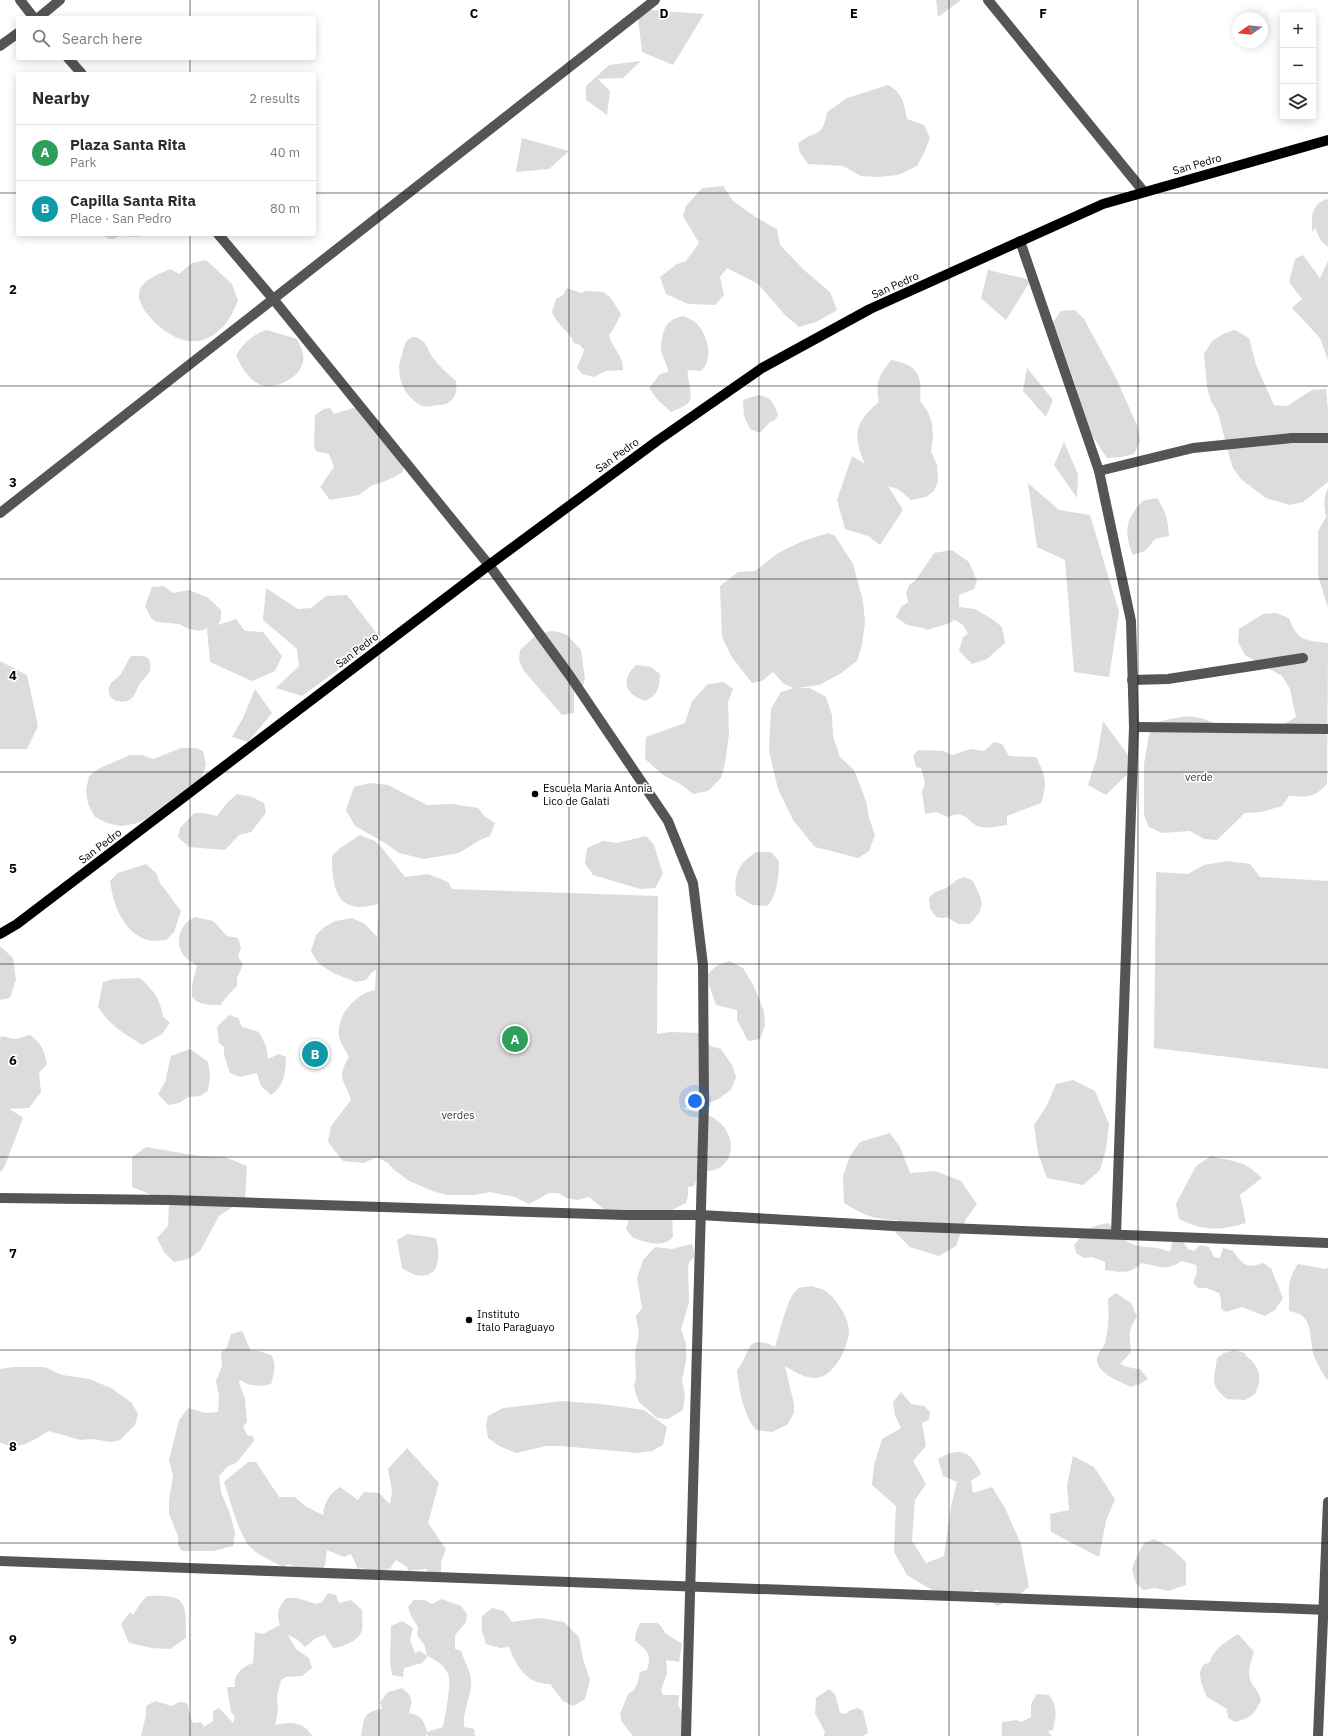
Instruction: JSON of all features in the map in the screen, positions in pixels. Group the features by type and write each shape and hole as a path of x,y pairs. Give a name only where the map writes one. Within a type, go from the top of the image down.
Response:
{"main road":[{"name":"San Pedro","path":"0,934 30,914 489,565 657,441 762,368 870,309 1103,204 1328,140"}],"street":[{"path":"20,0 32,16"},
{"path":"40,16 60,0"},
{"path":"0,513 274,300 655,0"},
{"path":"988,0 1144,192"},
{"path":"0,46 16,34"},
{"path":"70,60 80,72"},
{"path":"220,236 274,300 489,565 570,676 668,821 694,883 703,965 704,1102 686,1736"},
{"path":"1020,241 1099,471 1131,621 1134,727 1116,1234"},
{"path":"1099,471 1193,448 1292,438 1328,438"},
{"path":"1132,680 1168,679 1303,658"},
{"path":"1134,727 1328,729"},
{"path":"0,1198 170,1200 624,1215 700,1215 894,1226 1328,1243"},
{"path":"1318,1736 1326,1610 1328,1502"},
{"path":"0,1561 1326,1610"}],"green space":[{"path":"936,0 961,0 938,17"},
{"path":"637,9 704,14 673,65 642,52"},
{"path":"641,61 623,78 598,79 610,91 607,115 586,100 586,86 609,65"},
{"path":"888,85 900,95 904,103 907,119 924,125 930,138 917,166 898,175 878,177 861,176 843,166 808,164 800,153 798,144 803,139 817,133 823,127 827,112 847,98"},
{"path":"522,138 569,151 549,169 516,172"},
{"path":"723,186 733,201 757,218 777,229 780,245 804,270 830,292 837,310 816,322 799,327 784,314 758,284 727,268 720,277 724,295 715,305 688,304 666,294 660,277 677,264 686,261 699,243 683,216 686,206 702,188"},
{"path":"1328,199 1328,247 1321,241 1315,228 1312,232 1312,216 1318,204"},
{"path":"104,236 120,236 113,239 109,239"},
{"path":"1303,255 1320,278 1328,261 1328,360 1320,338 1292,308 1302,299 1289,282 1295,259"},
{"path":"206,260 232,284 238,301 223,327 214,335 199,341 180,339 163,329 148,315 140,301 140,288 151,278 170,269 179,274 192,263"},
{"path":"988,270 1031,280 1006,320 981,298"},
{"path":"567,288 581,293 586,291 603,292 610,297 621,314 609,335 622,360 623,370 606,371 594,377 582,374 577,368 584,350 580,345 574,343 569,334 554,317 552,312 556,299 563,295"},
{"path":"1075,310 1084,319 1117,380 1138,428 1140,441 1134,454 1107,458 1092,435 1083,415 1076,387 1053,322 1061,311"},
{"path":"683,316 694,321 701,329 707,341 708,354 705,366 701,371 688,370 691,392 690,400 684,406 671,412 658,400 649,388 660,374 668,372 661,352 661,343 666,326 674,319"},
{"path":"267,330 297,339 303,354 303,361 297,373 286,382 279,385 265,386 255,382 244,370 236,355 249,340 262,331"},
{"path":"1235,330 1249,338 1256,365 1274,405 1287,406 1312,390 1326,389 1328,409 1328,482 1303,502 1290,505 1266,498 1242,480 1233,468 1218,413 1211,401 1207,387 1204,354 1212,341 1223,334"},
{"path":"412,337 416,337 423,341 436,361 456,381 455,395 451,401 443,405 425,407 417,403 407,394 401,381 399,368 404,347"},
{"path":"891,360 913,368 919,377 920,401 928,412 932,423 933,437 931,451 937,465 938,481 934,491 926,497 911,500 898,489 888,486 903,510 880,545 868,536 845,529 837,500 852,456 865,464 858,445 858,430 865,416 879,402 879,379"},
{"path":"1027,368 1053,400 1046,417 1023,391"},
{"path":"758,395 766,397 771,401 778,415 775,420 770,422 760,433 750,429 744,416 743,400"},
{"path":"330,408 334,414 353,408 366,410 404,464 403,472 388,480 371,486 359,495 330,500 320,487 334,467 329,454 316,451 314,445 315,415 324,409"},
{"path":"1064,442 1078,474 1077,498 1054,465"},
{"path":"1028,483 1059,510 1090,515 1119,612 1109,677 1074,672 1065,560 1037,547"},
{"path":"1328,488 1328,608 1318,575 1318,531 1326,517 1324,502"},
{"path":"1157,498 1163,507 1166,516 1169,536 1155,539 1145,551 1133,555 1127,532 1129,520 1142,501"},
{"path":"828,533 835,536 853,564 863,601 865,622 862,645 857,661 840,674 819,685 798,688 810,688 826,697 832,715 833,736 840,757 854,770 866,801 869,818 875,835 869,851 858,858 815,847 793,820 778,789 769,751 771,709 781,692 794,688 784,684 773,672 762,681 752,683 731,656 722,637 720,586 738,572 755,571 778,553 803,541"},
{"path":"952,550 969,562 977,581 974,589 959,595 959,607 975,609 992,619 1002,627 1005,643 987,659 972,664 959,651 963,637 968,634 963,625 955,620 927,630 907,625 896,617 901,607 908,602 906,593 909,585 916,580 934,553"},
{"path":"164,586 173,593 189,590 207,597 221,610 221,619 218,625 236,619 245,631 263,632 282,656 275,671 252,681 210,662 207,629 211,627 200,631 189,629 179,624 156,622 151,618 145,606 152,587"},
{"path":"266,588 298,609 311,608 326,596 347,595 381,639 302,696 276,688 299,666 297,649 263,620"},
{"name":"verde","path":"1276,613 1289,618 1292,626 1299,636 1308,640 1328,643 1327,784 1318,792 1310,796 1289,796 1282,806 1262,812 1245,813 1217,840 1204,839 1190,831 1162,833 1149,827 1144,815 1144,764 1149,735 1157,722 1180,717 1193,717 1207,720 1215,724 1270,732 1296,717 1290,689 1282,676 1245,655 1238,642 1239,629 1263,614"},
{"path":"551,631 567,635 581,650 585,678 583,686 574,689 574,713 562,715 524,671 519,660 520,650 536,635"},
{"path":"131,656 144,656 149,659 151,667 150,670 132,698 125,702 116,701 110,696 109,692 111,683 122,672"},
{"path":"0,661 27,675 38,726 27,749 0,749"},
{"path":"636,665 651,667 660,674 656,693 645,701 633,695 627,686 628,676"},
{"path":"724,682 733,689 728,702 729,734 725,763 721,778 708,791 693,794 682,785 663,775 645,759 646,737 685,723 692,701 708,684"},
{"path":"255,689 272,713 248,742 232,737 243,718"},
{"path":"1103,721 1136,766 1106,795 1088,785 1097,757"},
{"path":"994,742 1002,744 1009,756 1036,757 1042,769 1045,784 1041,803 1007,816 1007,825 991,828 977,826 960,814 948,817 936,812 925,814 922,792 925,783 921,768 916,767 913,756 918,750 944,751 952,755 971,749 984,751"},
{"path":"181,748 196,748 203,751 206,764 202,777 146,819 134,824 121,826 107,823 95,817 88,804 86,790 89,776 100,768 130,755 142,755 153,759"},
{"path":"370,783 388,785 427,805 452,804 478,808 484,816 495,823 490,836 480,840 459,853 424,859 399,853 385,843 355,826 346,810 354,787"},
{"path":"237,794 252,797 264,803 266,813 251,832 239,835 225,850 189,847 178,837 180,828 194,813 204,813 217,816 227,803"},
{"name":"verdes","path":"360,835 375,841 405,877 428,874 448,882 452,889 658,896 657,1034 670,1032 701,1033 710,1046 721,1049 732,1065 736,1077 731,1090 718,1099 706,1104 682,1108 706,1115 719,1122 724,1127 730,1138 731,1151 726,1162 721,1167 714,1170 700,1172 694,1186 688,1187 686,1203 672,1210 673,1237 669,1241 659,1244 642,1241 632,1237 626,1229 631,1210 607,1212 589,1197 577,1200 567,1198 558,1193 549,1193 529,1204 515,1197 490,1192 475,1195 447,1195 409,1181 393,1169 388,1163 377,1157 364,1163 343,1161 328,1142 331,1126 351,1100 342,1078 345,1064 349,1057 340,1040 340,1024 347,1008 353,1002 367,992 375,990 376,970 372,972 366,980 356,982 333,973 318,963 311,951 316,935 323,928 335,921 352,918 365,924 377,937 378,904 364,907 345,903 336,889 333,879 332,856 340,848"},
{"path":"646,836 654,845 663,874 655,888 640,889 593,875 585,863 587,848 603,841 617,843"},
{"path":"756,852 771,852 779,861 778,878 775,891 767,906 752,905 736,895 735,881 738,870 745,860"},
{"path":"1227,861 1250,864 1260,877 1328,881 1328,1069 1154,1048 1156,872 1188,874 1204,865"},
{"path":"146,864 156,873 160,883 181,911 174,932 166,940 149,941 132,931 121,916 111,890 110,881 118,873"},
{"path":"965,877 973,881 981,899 982,904 979,913 970,924 958,924 947,917 936,917 930,909 929,898 931,895 945,889 957,880"},
{"path":"196,917 213,921 227,936 238,938 241,948 238,956 243,965 237,978 237,986 220,1005 208,1005 201,1003 192,997 192,985 197,966 184,956 179,945 179,939 180,933 186,923"},
{"path":"0,946 13,958 16,980 10,998 0,1000"},
{"path":"729,961 743,968 754,986 764,1012 765,1026 760,1039 748,1041 737,1020 737,1010 716,1005 709,985 708,974 716,966"},
{"path":"140,978 156,995 163,1017 170,1023 162,1034 142,1045 113,1025 98,1007 103,982 114,979"},
{"path":"229,1015 238,1018 242,1027 259,1032 266,1046 268,1059 279,1054 286,1057 285,1073 279,1088 271,1095 261,1086 257,1073 240,1077 230,1073 224,1055 224,1047 219,1043 217,1027"},
{"path":"30,1035 42,1048 47,1064 39,1073 41,1092 29,1108 10,1109 23,1118 4,1168 0,1172 0,1040 1,1036 15,1039"},
{"path":"190,1049 208,1062 210,1076 208,1091 200,1096 188,1097 179,1103 168,1105 158,1094 165,1082 171,1056"},
{"path":"1073,1080 1095,1091 1109,1124 1106,1149 1100,1170 1083,1185 1047,1178 1038,1153 1034,1125 1046,1107 1056,1084"},
{"path":"890,1133 900,1147 910,1173 935,1171 961,1181 977,1204 966,1219 956,1246 939,1256 910,1247 894,1231 898,1220 876,1218 858,1211 844,1203 843,1176 850,1156 860,1142"},
{"path":"146,1147 199,1156 225,1157 247,1166 245,1199 219,1216 200,1251 188,1259 174,1262 164,1252 157,1238 168,1226 169,1202 132,1187 132,1157"},
{"path":"1211,1156 1243,1164 1262,1178 1240,1195 1246,1223 1220,1228 1204,1228 1179,1219 1176,1204 1196,1166"},
{"path":"1108,1223 1124,1239 1134,1245 1159,1248 1170,1252 1173,1240 1183,1242 1188,1249 1194,1251 1200,1245 1209,1247 1214,1257 1220,1258 1223,1248 1233,1251 1242,1263 1249,1266 1263,1263 1271,1268 1283,1298 1275,1310 1265,1316 1242,1307 1226,1312 1221,1309 1221,1299 1219,1293 1206,1288 1198,1288 1193,1283 1197,1272 1196,1265 1182,1261 1167,1267 1158,1267 1142,1263 1125,1272 1105,1270 1105,1262 1092,1257 1084,1258 1076,1253 1074,1245 1087,1230 1098,1225"},
{"path":"407,1234 436,1238 438,1252 437,1265 430,1274 424,1276 416,1275 402,1268 397,1240"},
{"path":"692,1244 694,1257 689,1262 688,1267 689,1302 681,1329 686,1344 686,1361 682,1381 685,1394 683,1410 668,1419 657,1418 639,1402 634,1385 636,1379 635,1353 639,1333 636,1316 642,1308 637,1278 643,1260 655,1247 672,1249"},
{"path":"1298,1264 1325,1269 1328,1268 1328,1381 1314,1356 1308,1323 1301,1315 1289,1311 1290,1282"},
{"path":"812,1286 822,1289 828,1293 841,1308 847,1320 849,1331 846,1346 838,1362 833,1368 827,1374 820,1377 813,1378 806,1376 785,1366 794,1404 794,1413 787,1425 772,1432 756,1430 748,1417 740,1394 737,1370 742,1364 753,1343 765,1343 775,1347 784,1315 791,1298 799,1288"},
{"path":"1116,1293 1131,1303 1137,1317 1130,1330 1131,1352 1120,1364 1131,1368 1140,1369 1148,1379 1131,1387 1106,1374 1099,1367 1097,1362 1098,1354 1105,1343 1107,1332 1109,1316 1108,1299"},
{"path":"242,1331 251,1351 259,1351 271,1355 274,1362 274,1369 271,1384 262,1386 250,1385 240,1380 239,1383 245,1399 247,1422 243,1426 247,1435 253,1436 254,1441 236,1463 228,1466 219,1476 221,1492 230,1514 235,1533 233,1546 214,1551 182,1551 178,1545 178,1536 169,1514 169,1500 173,1476 169,1460 179,1420 188,1408 205,1413 218,1412 219,1396 216,1381 222,1366 221,1353 227,1347 231,1334"},
{"path":"1234,1350 1245,1353 1257,1368 1259,1373 1259,1383 1255,1394 1245,1400 1227,1399 1217,1389 1214,1380 1217,1358 1224,1353"},
{"path":"13,1367 44,1367 62,1375 89,1379 111,1388 132,1403 138,1414 135,1425 120,1440 111,1442 92,1439 80,1440 49,1431 19,1446 7,1445 0,1442 0,1369"},
{"path":"901,1392 911,1404 924,1406 930,1412 929,1420 922,1423 926,1446 913,1461 926,1484 915,1500 912,1541 926,1563 944,1556 951,1506 957,1482 943,1476 938,1459 953,1453 964,1453 973,1460 981,1474 971,1481 973,1493 992,1487 1005,1508 1021,1544 1029,1587 1012,1600 997,1606 977,1590 959,1599 932,1590 907,1575 894,1552 896,1506 872,1485 874,1465 882,1439 901,1428 895,1415 893,1402"},
{"path":"563,1401 601,1404 644,1410 667,1427 663,1445 652,1451 638,1453 546,1446 516,1453 499,1446 488,1438 486,1426 488,1416 503,1408"},
{"path":"407,1448 439,1483 428,1523 446,1549 441,1562 441,1577 437,1582 426,1569 408,1571 407,1567 396,1560 390,1569 370,1572 363,1568 358,1569 351,1554 344,1557 327,1550 325,1565 318,1575 288,1564 283,1567 254,1551 247,1543 237,1522 224,1482 248,1462 256,1462 279,1497 295,1497 305,1506 323,1515 328,1499 333,1492 340,1487 358,1500 364,1492 379,1493 390,1504 392,1491 388,1469"},
{"path":"1073,1456 1094,1467 1115,1499 1106,1521 1099,1557 1051,1532 1050,1514 1069,1510 1067,1485"},
{"path":"1154,1539 1171,1548 1186,1562 1186,1585 1168,1591 1155,1588 1143,1590 1136,1583 1132,1570 1134,1562 1144,1543"},
{"path":"328,1593 336,1595 339,1603 351,1600 362,1610 362,1630 358,1637 350,1643 333,1648 325,1635 316,1638 305,1647 298,1640 288,1635 296,1649 309,1658 312,1668 302,1676 286,1677 281,1680 277,1696 278,1710 275,1725 294,1723 301,1725 313,1736 141,1736 146,1715 146,1706 155,1701 172,1706 179,1702 187,1703 192,1722 201,1722 204,1727 213,1721 213,1711 219,1708 233,1723 235,1717 231,1712 227,1687 235,1687 235,1678 239,1672 253,1663 255,1632 263,1634 280,1625 278,1611 286,1598 297,1598 316,1604 322,1602"},
{"path":"147,1596 170,1597 182,1602 186,1616 186,1638 170,1649 152,1648 129,1643 121,1624 130,1612 133,1615"},
{"path":"442,1599 461,1606 467,1614 466,1622 455,1635 455,1649 461,1651 471,1678 464,1727 474,1729 475,1736 428,1736 427,1733 426,1736 361,1736 364,1720 368,1714 382,1709 380,1702 388,1692 402,1688 411,1699 409,1713 416,1715 421,1719 427,1732 443,1727 448,1700 449,1684 448,1674 444,1668 428,1656 422,1663 404,1668 403,1677 392,1675 390,1662 391,1626 402,1621 413,1628 410,1640 415,1653 420,1651 427,1656 425,1646 417,1635 418,1627 411,1616 408,1607 414,1600 424,1600 432,1604"},
{"path":"492,1608 504,1611 512,1622 540,1618 564,1622 579,1637 583,1659 590,1680 585,1699 573,1706 563,1701 550,1684 535,1681 524,1673 515,1661 509,1647 500,1648 486,1644 482,1631 482,1616"},
{"path":"640,1623 657,1623 661,1626 665,1633 682,1644 679,1662 666,1660 667,1673 661,1690 663,1695 679,1695 678,1705 685,1718 689,1736 633,1736 622,1722 620,1714 628,1694 634,1690 638,1682 640,1672 647,1670 649,1660 646,1650 635,1641 636,1632"},
{"path":"1238,1634 1254,1652 1249,1676 1252,1684 1259,1694 1261,1701 1251,1715 1245,1719 1235,1722 1228,1718 1227,1709 1207,1697 1201,1683 1200,1672 1203,1665 1210,1662 1217,1649"},
{"path":"829,1689 835,1694 840,1713 845,1714 858,1708 863,1711 868,1733 863,1736 824,1736 825,1732 815,1713 816,1698"},
{"path":"1037,1694 1049,1695 1054,1703 1056,1712 1053,1730 1048,1731 1052,1736 1002,1736 1002,1722 1017,1720 1021,1722 1031,1717 1031,1704"}],"place":[{"name":"Escuela Maria Antonia Lico de Galati","path":"535,794"},
{"name":"Plaza Santa Rita","path":"515,1039"},
{"name":"Capilla Santa Rita","path":"315,1054"},
{"name":"Instituto Italo Paraguayo","path":"469,1320"}]}
